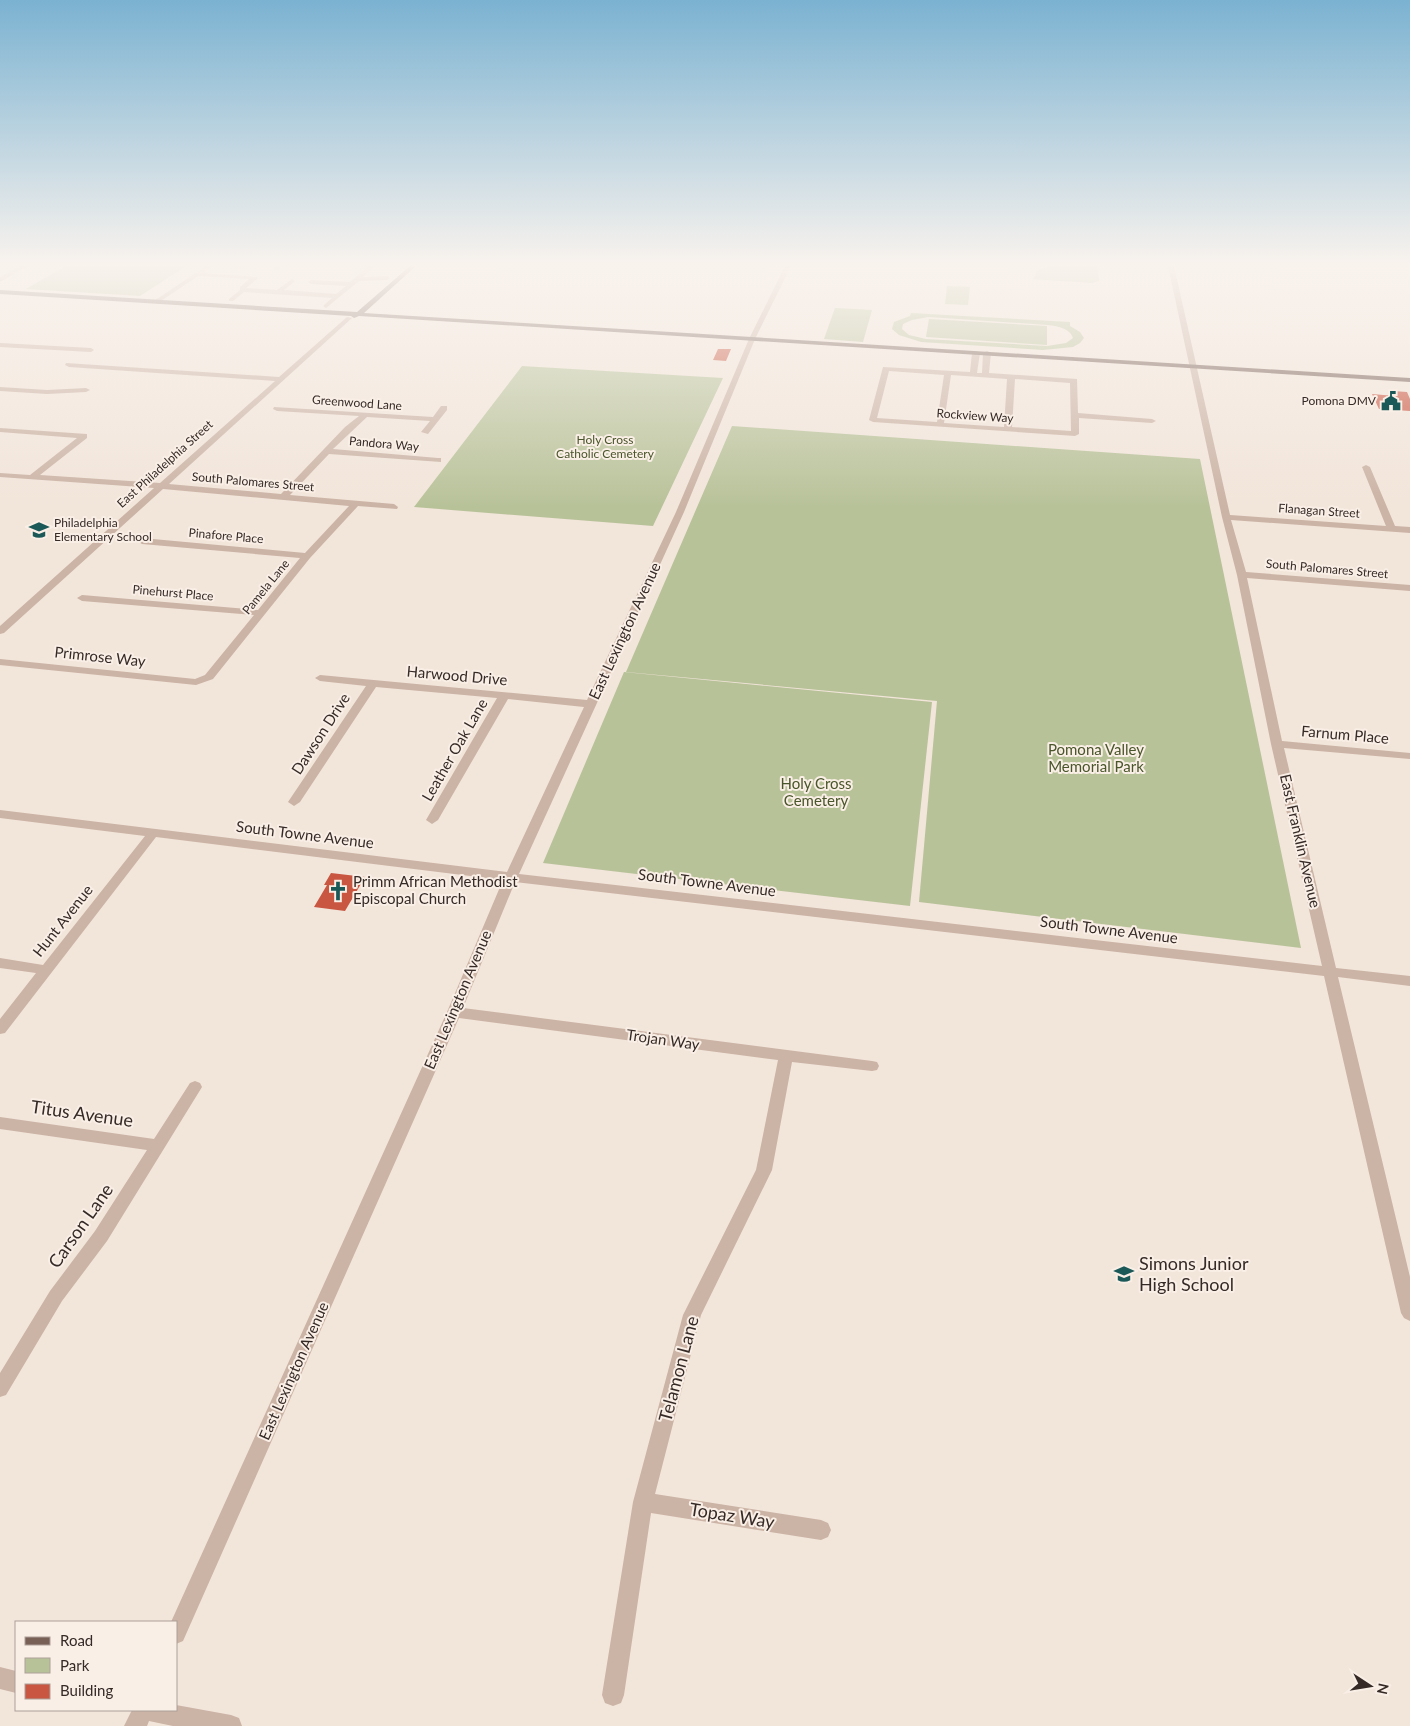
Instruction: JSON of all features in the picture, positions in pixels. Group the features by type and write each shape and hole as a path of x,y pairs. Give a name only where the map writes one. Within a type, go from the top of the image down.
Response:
{"main road":[{"path":"841,347 1410,380"},
{"path":"1244,371 1256,375 1410,384"}],"street":[{"path":"28,347 91,350"},
{"name":"East Philadelphia Street","path":"0,632 315,347"},
{"name":"East Lexington Avenue","path":"178,1630 454,1012 511,877 680,512 750,347"},
{"name":"East Franklin Avenue","path":"1189,347 1226,517 1242,575 1277,744 1410,1314"},
{"path":"973,375 976,355"},
{"path":"985,376 987,356"},
{"path":"69,365 280,379"},
{"name":"Rockview Way","path":"948,373 886,369 873,420 1075,434 1075,415"},
{"path":"940,425 948,373 1074,381 1075,415 1152,421"},
{"path":"1008,430 1011,377"},
{"path":"0,389 46,392 86,390"},
{"name":"Greenwood Lane","path":"276,408 435,419"},
{"path":"425,432 444,408"},
{"path":"283,496 362,414"},
{"path":"0,430 84,436 31,478"},
{"name":"Pandora Way","path":"328,451 438,460"},
{"path":"1366,467 1392,529"},
{"name":"South Palomares Street","path":"0,475 160,486 394,507"},
{"name":"Pamela Lane","path":"196,682 209,677 307,556 354,504"},
{"name":"Flanagan Street","path":"1226,517 1410,530"},
{"name":"Pinafore Place","path":"142,541 307,556"},
{"name":"South Palomares Street","path":"1242,575 1410,588"},
{"name":"Pinehurst Place","path":"82,598 261,613"},
{"name":"Primrose Way","path":"0,662 196,682"},
{"name":"Harwood Drive","path":"320,678 591,704"},
{"name":"Dawson Drive","path":"294,802 373,683"},
{"name":"Leather Oak Lane","path":"432,820 504,696"},
{"name":"Farnum Place","path":"1277,744 1410,756"},
{"name":"South Towne Avenue","path":"0,814 511,877 1410,981"},
{"name":"Hunt Avenue","path":"0,1029 153,833"},
{"path":"0,963 46,970"},
{"name":"Trojan Way","path":"454,1012 872,1066"},
{"name":"Telamon Lane","path":"613,1695 643,1502 692,1315 764,1170 786,1056"},
{"name":"Carson Lane","path":"0,1389 56,1296 102,1236 195,1087"},
{"name":"Titus Avenue","path":"0,1123 159,1146"},
{"name":"Topaz Way","path":"643,1502 821,1530"},
{"path":"0,1678 15,1682"},
{"path":"135,1726 143,1711"},
{"path":"149,1711 230,1726"}],"green space":[{"path":"990,347 1074,347 1043,350"},
{"name":"Holy Cross Catholic Cemetery","path":"522,366 723,378 653,526 414,507"},
{"name":"Pomona Valley Memorial Park","path":"732,426 1200,459 1301,948 919,902 937,701 626,672"},
{"name":"Holy Cross Cemetery","path":"624,672 932,702 910,906 543,863"}],"building":[{"path":"718,349 731,349 726,361 713,360"},
{"name":"Pomona DMV","path":"1393,391 1407,392 1410,399 1410,411 1379,409 1372,394 1395,396"},
{"name":"Primm African Methodist Episcopal Church","path":"331,873 365,877 345,911 314,907 327,885 324,885"}],"place":[{"name":"Pomona DMV","path":"1391,401"},
{"name":"Philadelphia Elementary School","path":"39,530"},
{"name":"Primm African Methodist Episcopal Church","path":"338,891"},
{"name":"Simons Junior High School","path":"1124,1274"}]}
